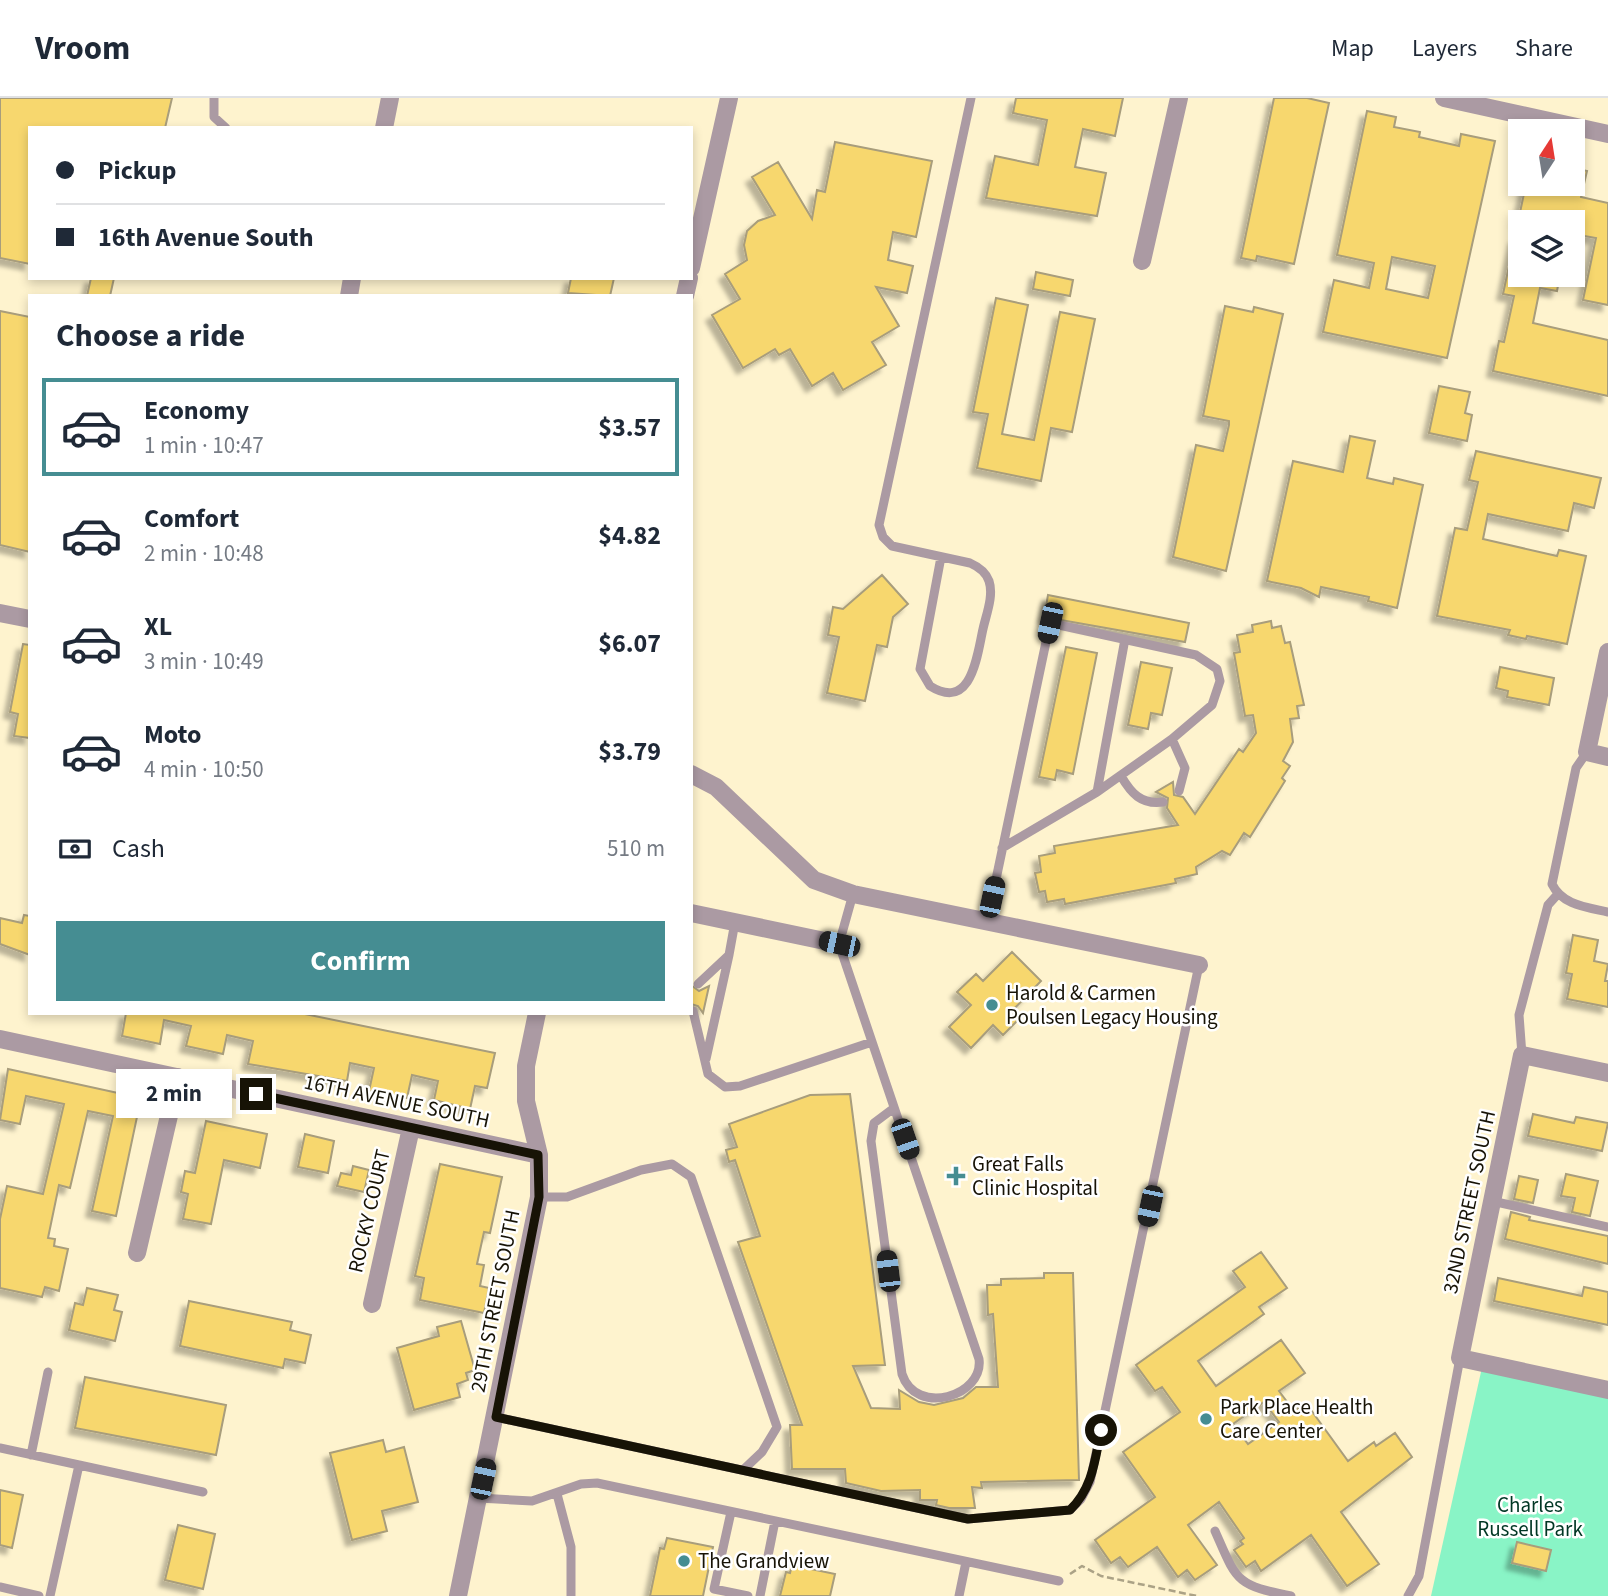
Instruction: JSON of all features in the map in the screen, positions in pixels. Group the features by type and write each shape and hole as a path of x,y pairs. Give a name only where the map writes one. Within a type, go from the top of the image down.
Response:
{"street":[{"path":"384,126 390,98"},
{"path":"693,259 729,98"},
{"path":"1142,261 1179,98"},
{"path":"1444,98 1608,134"},
{"path":"0,613 28,620"},
{"path":"1608,652 1587,752 1608,757"},
{"path":"693,775 716,787 814,880 853,894 1199,965"},
{"path":"693,913 839,944"},
{"name":"29TH STREET SOUTH","path":"458,1596 539,1197 538,1155 526,1089 526,1066 537,1015"},
{"name":"16TH AVENUE SOUTH","path":"0,1039 538,1155"},
{"path":"1522,1055 1608,1073"},
{"name":"32ND STREET SOUTH","path":"1460,1358 1522,1055"},
{"path":"137,1253 178,1077"},
{"name":"ROCKY COURT","path":"372,1304 411,1128"},
{"path":"1460,1358 1608,1390"}],"lane":[{"path":"214,98 214,117 224,126"},
{"path":"941,557 920,669 930,686 950,692 964,686 973,674 990,587 985,573 976,566 941,557 892,546 881,531 880,518 971,98"},
{"path":"987,922 1002,848 1050,623 1196,655 1217,669 1220,681 1212,705 1172,739 1097,792 1002,848"},
{"path":"1097,792 1125,639"},
{"path":"1172,739 1185,768 1179,791"},
{"path":"1587,752 1576,768 1552,871 1552,884 1557,895 1575,904 1608,912"},
{"path":"1121,776 1135,796 1144,801 1163,802"},
{"path":"853,894 839,944 872,1042 894,1108 980,1366 971,1384 934,1399 926,1399 910,1390 905,1383 900,1361 871,1141 874,1123 894,1108"},
{"path":"1522,1055 1519,1015 1548,905 1557,895"},
{"path":"705,1065 736,922"},
{"path":"698,984 729,955"},
{"path":"496,1417 968,1519 1070,1510 1081,1499 1090,1482 1199,965"},
{"path":"693,1011 705,1065 712,1080 733,1088 872,1042"},
{"path":"539,1197 567,1197 641,1170 672,1164 691,1177 776,1427 762,1452 743,1471"},
{"path":"1492,1201 1608,1227"},
{"path":"1408,1596 1419,1576 1460,1358"},
{"path":"31,1455 48,1372"},
{"path":"0,1448 203,1492"},
{"path":"50,1596 79,1465"},
{"path":"479,1498 532,1501 581,1484 597,1483 1059,1581"},
{"path":"557,1494 571,1547 571,1596"},
{"path":"731,1512 714,1589 748,1596"},
{"path":"760,1596 775,1521"},
{"path":"1215,1531 1235,1575 1244,1584 1291,1596"},
{"path":"958,1596 965,1562"},
{"path":"0,1587 39,1596"}],"path":[{"path":"1059,1581 1082,1566 1101,1576 1197,1596"}],"green space":[{"name":"Charles Russell Park","path":"1483,1363 1608,1391 1608,1596 1431,1596"}],"building":[{"path":"0,98 172,98 165,126 28,126 28,264 0,258"},
{"path":"1016,98 1123,98 1115,136 1083,129 1075,167 1106,173 1097,216 986,198 995,156 1038,165 1047,120 1013,113"},
{"path":"1274,98 1307,98 1329,103 1294,264 1257,256 1256,261 1241,258"},
{"path":"1367,111 1396,117 1394,127 1420,132 1419,137 1459,146 1461,134 1495,141 1447,358 1323,332 1334,280 1369,288 1374,263 1337,255","holes":["1392,257 1435,266 1428,298 1386,289"]},
{"path":"835,142 932,161 916,237 893,232 888,260 913,266 907,293 876,287 899,326 872,342 886,365 843,390 833,373 812,386 790,349 779,355 775,349 743,368 712,315 740,299 725,274 747,260 744,245 747,231 758,221 775,215 752,177 778,162 812,219 817,190 825,192"},
{"path":"1523,196 1581,196 1608,203 1608,305 1583,300 1596,238 1585,236 1585,210 1521,210"},
{"path":"1508,271 1508,287 1558,287 1557,291 1540,288 1533,323 1608,340 1608,396 1493,371 1499,341 1504,342 1514,296 1503,294"},
{"path":"1036,272 1073,280 1070,296 1033,289"},
{"path":"91,280 114,280 110,294 87,294"},
{"path":"571,280 614,280 610,294 568,293"},
{"path":"996,298 1028,305 1002,434 1034,440 1060,312 1095,319 1072,432 1051,428 1041,481 977,468 988,414 973,412"},
{"path":"1225,306 1253,312 1254,307 1283,314 1226,571 1173,557 1196,445 1223,451 1229,425 1229,421 1203,416"},
{"path":"0,311 28,317 28,552 0,545"},
{"path":"1439,386 1470,392 1465,413 1472,415 1467,441 1429,433"},
{"path":"1350,436 1375,441 1367,478 1393,484 1394,478 1423,485 1397,608 1368,601 1369,597 1321,587 1319,597 1301,588 1267,581 1293,461 1343,472"},
{"path":"1476,451 1601,478 1594,508 1574,503 1568,531 1488,514 1483,539 1557,556 1559,550 1586,556 1567,644 1527,636 1526,639 1508,635 1510,630 1437,616 1455,528 1467,530 1478,482 1469,480"},
{"path":"882,575 908,604 893,617 887,647 877,645 865,701 827,693 839,637 828,635 833,607 843,609"},
{"path":"1048,595 1189,623 1185,642 1044,617"},
{"path":"1271,621 1272,628 1281,626 1285,643 1290,642 1304,705 1297,706 1299,718 1290,719 1293,742 1283,761 1290,766 1282,778 1285,781 1250,837 1244,833 1230,855 1222,851 1196,867 1197,874 1175,879 1176,883 1065,904 1064,899 1047,902 1045,891 1039,892 1035,873 1041,872 1039,856 1055,853 1054,846 1178,825 1167,808 1168,798 1156,792 1173,782 1174,795 1183,797 1195,814 1239,749 1243,752 1256,733 1253,715 1245,716 1234,653 1240,652 1237,635 1253,632 1252,625"},
{"path":"23,644 28,645 28,738 14,736 18,714 10,712"},
{"path":"1066,647 1097,653 1073,774 1057,770 1055,780 1039,777"},
{"path":"1141,662 1172,668 1162,715 1151,713 1148,729 1128,725"},
{"path":"1500,667 1554,678 1549,705 1507,697 1508,691 1496,688"},
{"path":"24,915 28,916 28,954 0,944 0,918 22,923"},
{"path":"1573,935 1598,940 1594,961 1608,964 1605,981 1608,981 1608,1007 1567,999 1572,974 1566,973"},
{"path":"1012,952 1041,981 1010,1013 1018,1020 1003,1035 993,1025 971,1048 949,1027 971,1005 957,992 976,974 983,981"},
{"path":"693,986 699,991 709,986 703,1013 698,1006 693,1005"},
{"path":"126,1015 310,1015 495,1053 487,1088 475,1086 470,1109 434,1100 438,1081 412,1075 407,1098 369,1091 374,1068 350,1063 347,1081 248,1064 253,1041 227,1035 223,1054 186,1046 191,1026 164,1020 160,1044 122,1036"},
{"path":"8,1069 141,1098 116,1216 92,1211 113,1116 88,1111 70,1188 59,1185 48,1238 55,1239 54,1246 68,1249 59,1291 45,1287 42,1297 0,1288 0,1219 7,1186 43,1194 64,1104 26,1096 20,1124 0,1120"},
{"path":"850,1094 885,1365 853,1366 871,1408 900,1409 899,1390 919,1402 934,1405 963,1398 976,1387 998,1387 993,1314 988,1315 987,1285 1001,1285 1001,1279 1044,1278 1044,1273 1073,1273 1079,1480 981,1482 982,1488 972,1487 975,1508 949,1508 936,1505 937,1500 920,1500 920,1490 881,1491 846,1483 845,1469 792,1469 790,1425 802,1425 738,1242 760,1236 735,1160 729,1162 726,1150 737,1147 729,1124 810,1095"},
{"path":"1533,1114 1574,1123 1576,1117 1608,1123 1602,1151 1528,1136"},
{"path":"206,1121 267,1134 260,1168 224,1160 211,1224 183,1219 188,1194 181,1192 185,1171 195,1173"},
{"path":"305,1134 334,1141 328,1173 298,1167"},
{"path":"440,1164 502,1177 490,1233 484,1232 477,1264 484,1265 480,1286 489,1288 484,1313 420,1300 424,1278 415,1276"},
{"path":"353,1166 369,1170 364,1192 337,1186 341,1173 351,1175"},
{"path":"1566,1174 1598,1181 1590,1216 1572,1212 1575,1198 1561,1196"},
{"path":"1519,1176 1538,1180 1533,1203 1514,1199"},
{"path":"1511,1212 1530,1217 1529,1220 1608,1236 1608,1264 1505,1239"},
{"name":"Park Place Health Care Center","path":"1261,1252 1287,1288 1259,1307 1264,1314 1198,1361 1216,1386 1281,1340 1305,1373 1279,1391 1294,1411 1306,1403 1348,1461 1374,1442 1376,1446 1395,1433 1412,1457 1341,1512 1379,1564 1347,1586 1311,1535 1261,1571 1255,1561 1246,1567 1234,1550 1243,1544 1240,1541 1244,1538 1219,1502 1188,1525 1217,1565 1195,1580 1187,1570 1178,1577 1157,1547 1128,1567 1120,1557 1111,1563 1095,1540 1155,1497 1123,1452 1180,1412 1162,1387 1155,1391 1136,1365 1245,1287 1233,1271","holes":["1264,1402 1279,1422 1248,1444 1233,1424"]},
{"path":"1498,1278 1582,1296 1584,1287 1608,1292 1608,1325 1494,1301"},
{"path":"87,1288 118,1295 114,1310 122,1312 115,1341 69,1330 75,1303 83,1305"},
{"path":"189,1301 292,1322 290,1330 311,1335 305,1363 285,1359 283,1368 180,1346"},
{"path":"461,1321 475,1370 466,1373 468,1380 457,1384 460,1397 414,1410 397,1348 439,1336 437,1327"},
{"path":"85,1377 226,1405 216,1455 75,1428"},
{"path":"383,1440 386,1452 404,1447 418,1502 382,1511 387,1531 352,1540 330,1453"},
{"path":"0,1490 23,1495 12,1548 0,1545"},
{"path":"178,1525 215,1534 203,1589 165,1580"},
{"name":"The Grandview","path":"667,1538 713,1547 703,1596 650,1596 660,1548 664,1549"},
{"path":"1517,1542 1551,1550 1546,1571 1512,1563"},
{"name":"The Grandview","path":"792,1565 835,1574 830,1596 780,1596 786,1572 790,1573"}],"place":[{"name":"Harold & Carmen Poulsen Legacy Housing","path":"992,1005"},
{"name":"Great Falls Clinic Hospital","path":"956,1176"},
{"name":"Park Place Health Care Center","path":"1206,1419"},
{"name":"The Grandview","path":"684,1561"}],"route":[{"path":"256,1094 538,1155 539,1197 496,1417 968,1519 1070,1510 1081,1499 1090,1482 1101,1430"}]}
